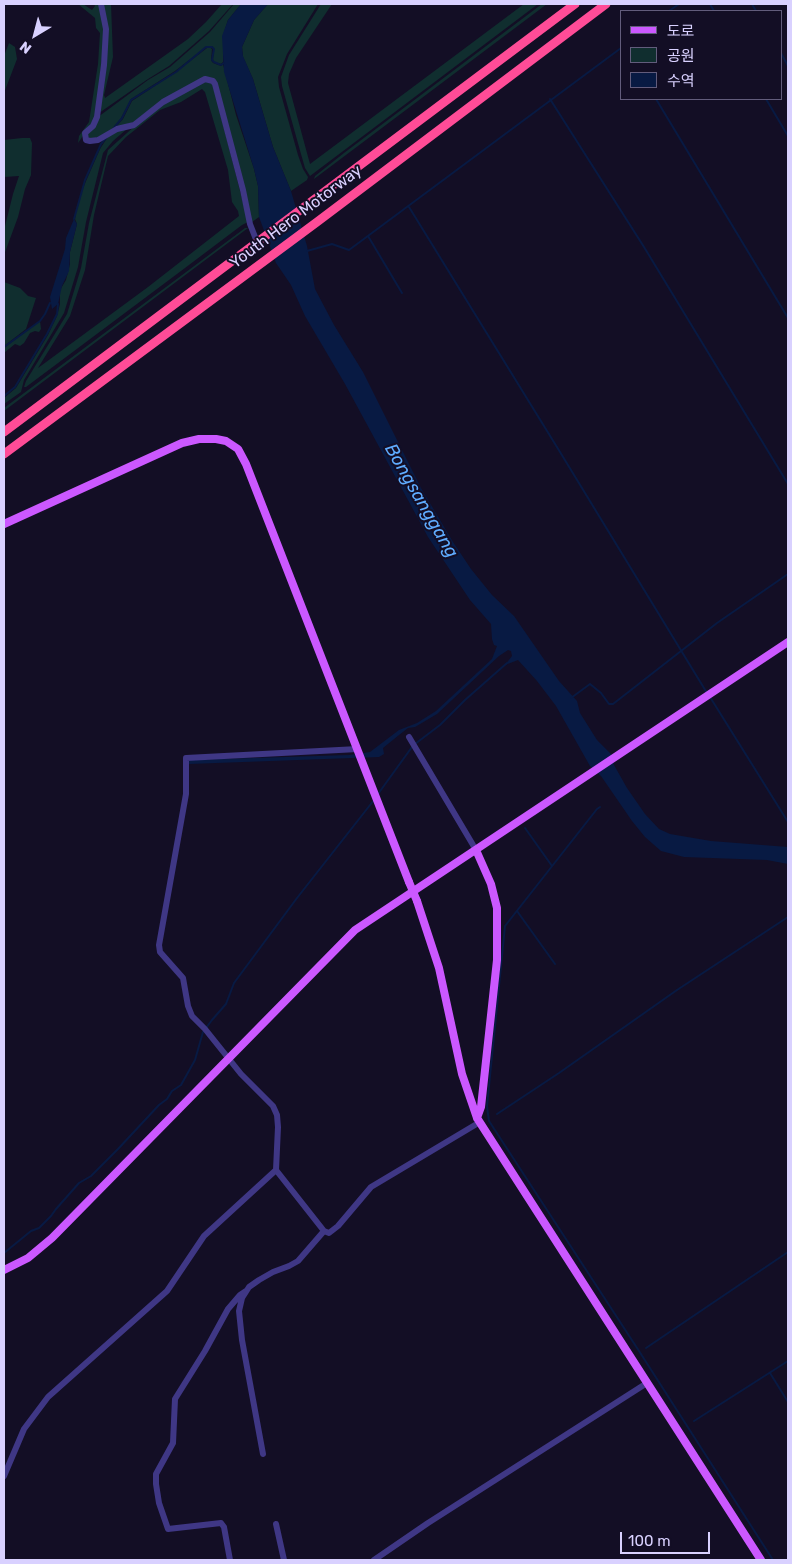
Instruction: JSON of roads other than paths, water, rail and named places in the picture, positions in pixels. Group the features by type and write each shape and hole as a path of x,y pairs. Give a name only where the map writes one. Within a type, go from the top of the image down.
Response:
{"highway":[{"name":"Youth Hero Motorway","path":"4,432 575,4"},
{"name":"Youth Hero Motorway","path":"4,454 317,222 606,4"}],"main road":[{"path":"4,524 182,443 216,438 233,445 241,453 417,901 439,968 462,1074 478,1120 761,1560"},
{"path":"4,1270 28,1258 52,1238 356,930 788,642"},
{"path":"471,853 491,884 497,908 497,960 478,1120"}],"street":[{"path":"101,4 106,29 104,65 97,117 95,123 85,133 86,140 90,142 98,140 117,129 134,125 163,102 204,79 212,80 243,190 250,224 257,242"},
{"path":"408,737 471,853"},
{"path":"358,750 186,758 186,794 159,945 160,952 183,978 188,1006 192,1016 241,1074 273,1106 277,1115 278,1127 276,1170 324,1231 329,1233 333,1231 363,1194 381,1179 478,1120"},
{"path":"4,1476 24,1429 48,1397 167,1291 204,1236 276,1170"},
{"path":"230,1560 224,1527 221,1523 168,1529 159,1503 156,1474 173,1443 175,1399 201,1358 228,1309 240,1295 258,1280 298,1261 324,1231"},
{"path":"246,1291 239,1310 240,1320 263,1454"},
{"path":"374,1560 428,1523 647,1383"},
{"path":"276,1524 284,1560"}],"water":[{"name":"Bongsanggang","path":"241,4 268,4 254,20 242,47 243,56 253,79 273,147 291,191 307,246 315,289 334,325 363,372 421,488 453,542 471,569 492,595 514,616 559,681 577,701 580,713 597,740 611,754 614,765 627,788 645,814 659,829 670,834 711,841 788,847 788,864 767,860 684,857 661,851 645,837 601,776 590,766 556,706 537,681 518,660 505,665 512,656 511,651 508,650 499,656 437,714 415,727 408,728 383,748 384,754 379,757 189,764 189,760 349,755 370,752 399,730 417,723 436,711 492,659 497,646 494,645 492,639 491,624 470,600 428,537 345,384 305,316 291,285 276,263 259,217 258,186 254,169 224,72 222,36 228,20"},
{"path":"74,219 77,224 70,252 69,271 62,286 58,304 52,309 50,297 65,249 66,238"}],"waterway":[{"path":"670,10 679,4"},
{"path":"710,4 713,10"},
{"path":"752,4 755,10"},
{"path":"113,129 122,118 131,100 176,72 206,47 214,49 212,60 214,62 221,65 224,63"},
{"path":"307,251 332,244 349,250 620,49"},
{"path":"782,55 788,66"},
{"path":"550,99 644,247 788,484"},
{"path":"657,100 788,318"},
{"path":"767,100 788,136"},
{"path":"74,219 85,180 101,144 106,138"},
{"path":"409,207 707,693"},
{"path":"368,236 402,293"},
{"path":"4,347 40,321 50,303"},
{"path":"4,396 15,387 47,334 57,314 58,304"},
{"path":"571,698 590,684 601,693 609,704 613,704 717,623 788,574"},
{"path":"415,744 440,725 507,663"},
{"path":"710,697 788,822"},
{"path":"378,794 412,747"},
{"path":"4,1253 31,1231 39,1228 79,1183 91,1176 167,1099 172,1091 181,1085 195,1060 203,1032 226,1004 234,983 297,898 374,800"},
{"path":"600,807 505,926 487,1106 489,1121 773,1560"},
{"path":"525,828 552,866"},
{"path":"517,911 555,964"},
{"path":"497,1114 677,990 788,917"},
{"path":"646,1348 788,1252"},
{"path":"694,1421 788,1361"},
{"path":"770,1373 788,1402"}]}
